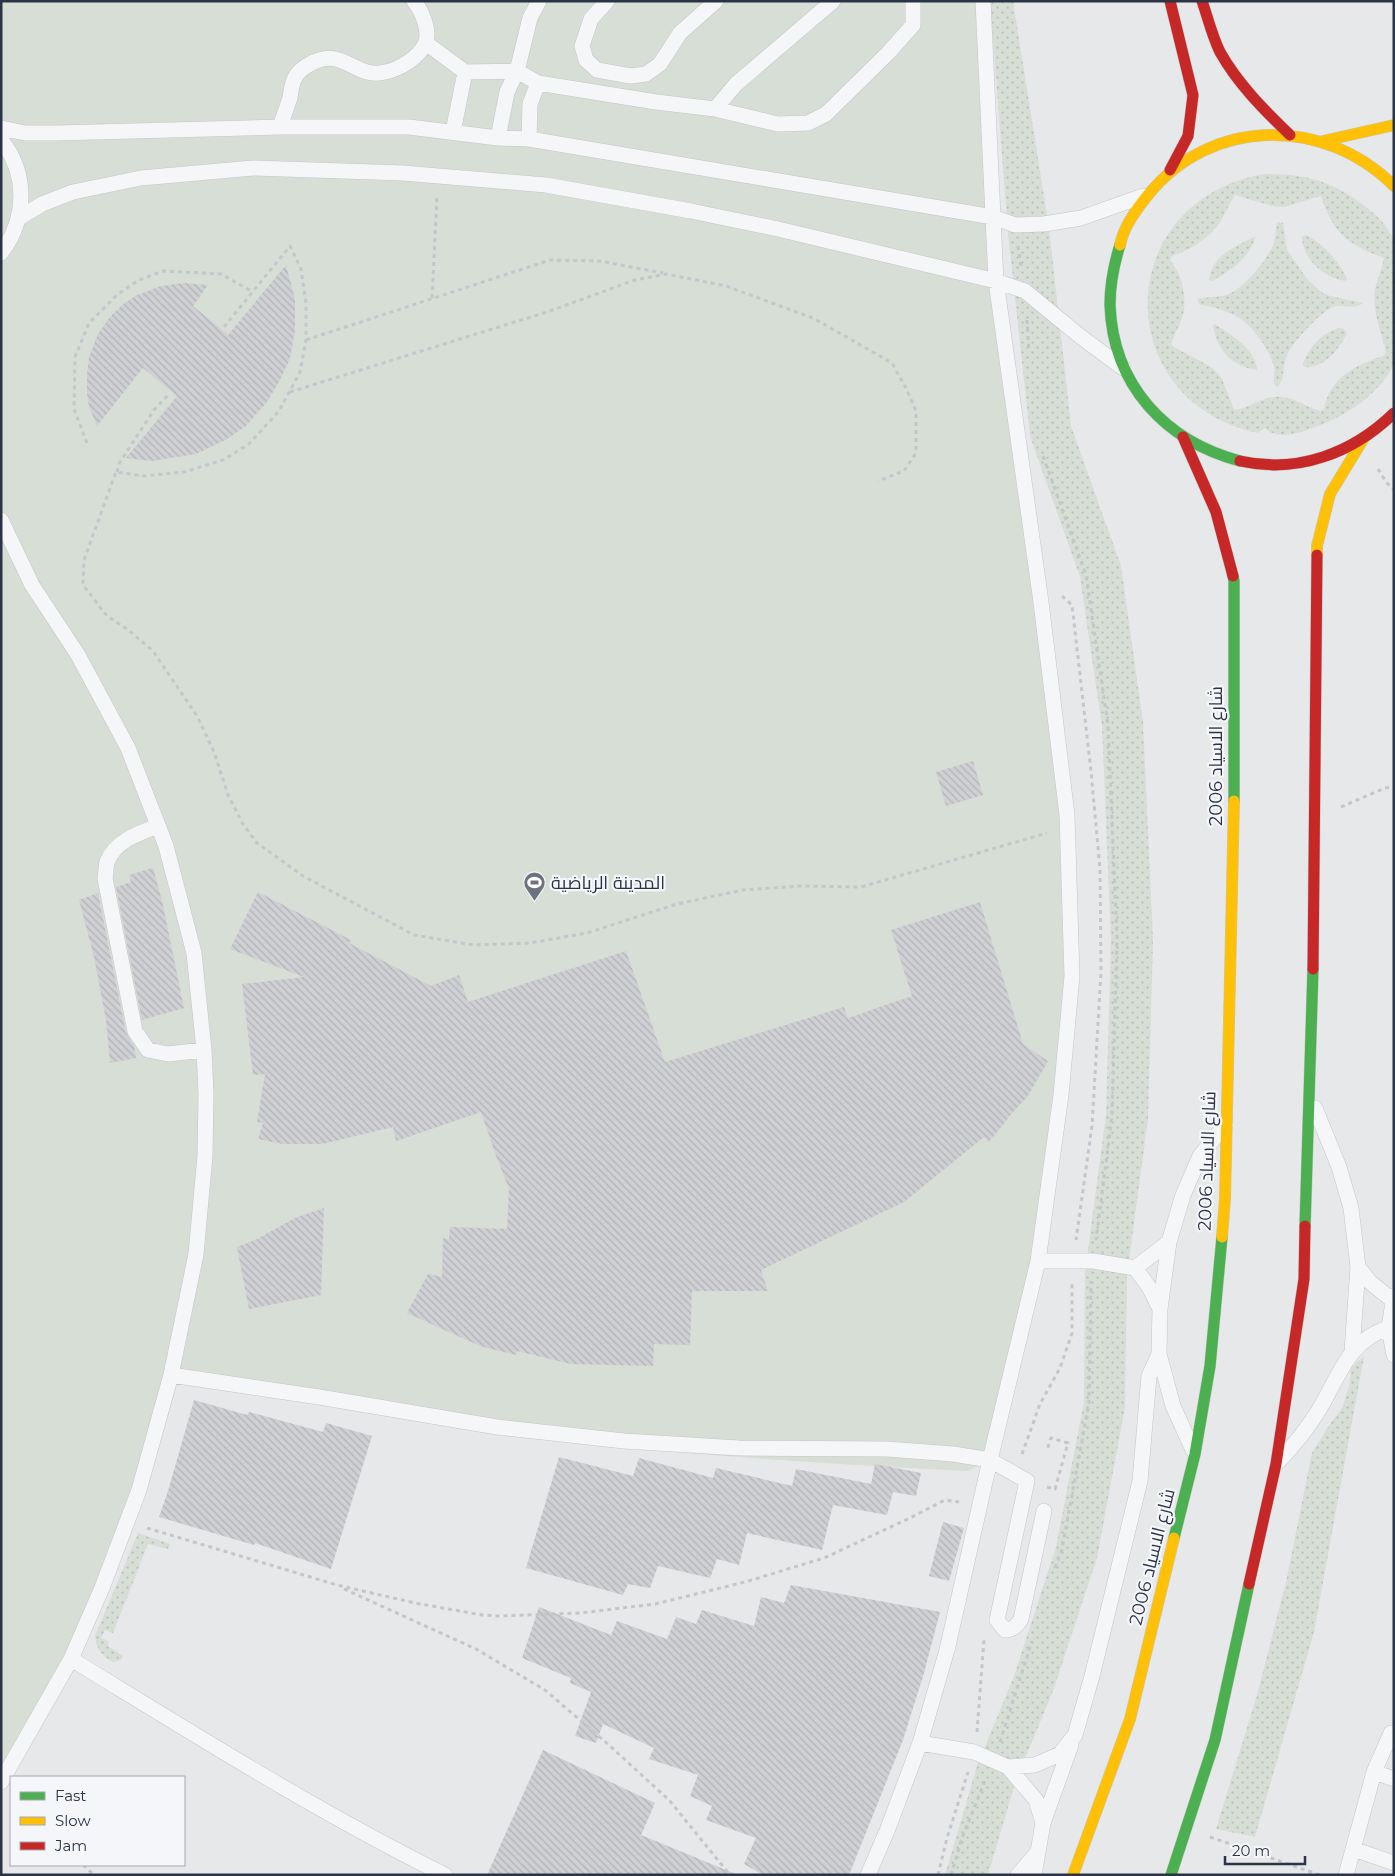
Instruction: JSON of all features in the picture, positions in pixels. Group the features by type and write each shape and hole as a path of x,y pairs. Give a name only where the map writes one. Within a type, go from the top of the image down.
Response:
{"main road":[{"path":"1170,1 1193,95 1188,136 1170,171"},
{"path":"1202,1 1214,40 1235,74 1267,113 1290,135"},
{"path":"1323,142 1394,125"},
{"path":"1391,418 1344,450 1297,464 1250,463 1227,458 1204,449 1183,437 1166,424 1136,390 1125,370 1116,345 1112,328 1109,293 1112,267 1119,242 1130,218 1145,196 1170,171 1206,148 1226,141 1254,135 1290,135 1323,142 1348,152 1371,166 1394,186"},
{"name":"شارع الاسياد 2006","path":"1073,1875 1130,1719 1195,1454 1211,1356 1226,1198 1234,814 1234,581 1216,512 1183,437"},
{"path":"1171,1875 1215,1740 1276,1464 1304,1279 1314,920 1317,546 1330,494 1364,438"}],"lane":[{"path":"498,138 507,92 517,71 530,18 539,1"},
{"path":"607,1 591,19 582,46 586,60 597,70 631,76 646,74 660,64 680,33 716,1"},
{"path":"714,109 736,84 833,1"},
{"path":"426,43 465,72 517,71 538,83 656,102 714,109 778,124 808,123 826,114 888,53 913,25 913,1"},
{"path":"868,1875 920,1744 947,1650 1038,1261 1061,1095 1072,976 1067,827 1041,602 996,281 983,1"},
{"path":"280,127 295,76 309,64 324,57 336,58 371,74 386,72 404,65 418,53 426,43 426,25 418,3"},
{"path":"453,132 465,72"},
{"path":"529,139 530,104 538,83"},
{"path":"1,128 24,133 57,133 280,127 410,127 498,138 529,139 993,217 1015,225 1044,224 1081,218 1145,196"},
{"path":"1,140 11,152 21,184 19,218 10,242 1,253"},
{"path":"19,218 42,204 73,192 140,178 254,168 403,173 546,185 690,210 996,281 1024,291 1125,370"},
{"path":"1,520 32,585 78,655 128,748 166,846 194,953 204,1050 205,1156 196,1254 171,1375 128,1522 72,1659 1,1782"},
{"path":"158,826 136,834 117,846 107,862 105,878 135,1031 148,1050 168,1054 204,1050"},
{"path":"1309,1093 1338,1167 1351,1208 1358,1267 1352,1351"},
{"path":"1195,1454 1173,1406 1159,1354 1160,1309 1169,1242 1183,1195 1200,1156 1227,1121"},
{"path":"1135,1268 1169,1242"},
{"path":"1038,1261 1093,1261 1135,1268 1149,1287 1160,1309"},
{"path":"1358,1267 1370,1282 1393,1298 1388,1328 1394,1355"},
{"path":"1276,1464 1300,1440 1352,1351 1376,1332 1388,1328"},
{"path":"1034,1875 1043,1823 1075,1735 1092,1676 1140,1481 1150,1376 1159,1354"},
{"path":"171,1375 319,1397 497,1427 624,1442 739,1448 886,1449 953,1454 990,1460 1028,1481 997,1620 1005,1630 1015,1628 1021,1619 1044,1512"},
{"path":"72,1659 284,1789 394,1850 445,1875"},
{"path":"1346,1875 1374,1772 1393,1730"},
{"path":"1008,1767 1035,1764 1060,1754 1075,1735"},
{"path":"920,1744 974,1752 1008,1767 1036,1800 1043,1823"},
{"path":"1374,1772 1394,1779"},
{"path":"1353,1849 1394,1863"},
{"path":"1018,1875 1038,1852"}],"path":[{"path":"432,298 437,209"},
{"path":"116,472 144,476 184,472 223,460 249,444 280,411 300,372 306,340 306,303 301,269 290,246 224,327"},
{"path":"306,340 550,260 600,261 726,286 813,318 892,363 916,411 916,453 904,471 878,481"},
{"path":"88,443 74,409 75,356 89,323 118,294 139,280 163,271 221,274 253,292"},
{"path":"289,392 550,310 635,280 666,274"},
{"path":"169,394 154,410 120,462 84,560 83,585 107,616 127,628 153,651 197,716 214,752 228,796 243,824 257,843 303,876 414,935 474,945 530,943 587,933 677,904 743,890 800,886 861,887 1067,827"},
{"path":"1315,813 1331,811 1385,788 1394,787"},
{"path":"1028,1481 1055,1489 1068,1443 1051,1438 1047,1450"},
{"path":"128,1522 336,1586 414,1603 490,1616 580,1613 646,1605 745,1582 824,1558 945,1500 981,1504"},
{"path":"336,1586 476,1649 545,1690 669,1800 730,1875"},
{"path":"1186,1829 1320,1875"},
{"path":"84,1866 94,1875"}],"shaded area":[{"name":"المدينة الرياضية","path":"1,1 983,1 996,281 1067,815 1072,976 1038,1261 990,1460 968,1471 726,1456 566,1441 486,1431 326,1406 267,1394 168,1369 116,1550 1,1789"},
{"path":"990,1 1013,1 1049,228 1071,426 1121,566 1143,722 1153,940 1148,1119 1127,1275 1125,1407 1097,1558 1053,1691 1016,1780 988,1875 945,1875 977,1766 1014,1676 1056,1547 1084,1402 1085,1272 1106,1115 1111,940 1102,726 1080,577 1030,436 1008,232"},
{"path":"1264,174 1304,177 1328,184 1351,196 1373,212 1388,229 1394,240 1394,364 1387,377 1367,398 1342,415 1315,427 1287,435 1273,433 1265,428 1258,433 1209,414 1175,383 1154,344 1148,302 1156,259 1178,221 1214,192","holes":["1235,195 1272,206 1284,207 1321,196 1331,220 1344,236 1361,248 1384,258 1374,297 1386,352 1383,356 1354,368 1338,381 1332,388 1324,409 1320,411 1293,399 1281,397 1259,401 1244,408 1234,410 1222,379 1213,368 1171,344 1184,310 1183,290 1180,277 1170,260 1172,256 1207,237 1218,226"]},
{"path":"1277,222 1283,223 1287,250 1307,279 1321,292 1330,296 1363,303 1352,307 1337,306 1324,312 1292,346 1285,362 1282,381 1277,387 1274,383 1274,367 1269,354 1249,326 1238,317 1229,313 1201,305 1198,303 1198,299 1229,294 1242,286 1260,266 1270,251 1275,237"},
{"path":"1306,235 1324,248 1335,260 1347,279 1345,281 1323,272 1310,260 1303,245 1302,237"},
{"path":"1256,236 1248,252 1239,263 1213,281 1209,280 1215,264 1226,252"},
{"path":"1215,324 1242,343 1252,355 1257,370 1240,365 1227,356 1215,335 1213,326"},
{"path":"1339,328 1344,329 1347,334 1335,352 1318,365 1304,367 1303,364 1316,342 1327,333"},
{"path":"1364,1356 1314,1632 1255,1837 1216,1829 1257,1695 1286,1582 1312,1453 1342,1408 1349,1387 1351,1368"},
{"path":"138,1533 170,1544 168,1549 148,1544 113,1633 105,1630 101,1638 109,1642 108,1646 123,1656 121,1660 113,1662 100,1652 95,1636"}],"building":[{"path":"286,265 295,299 295,331 290,358 267,402 246,426 227,439 196,454 151,461 126,458 177,396 143,368 97,426 89,407 87,393 89,357 98,334 110,317 122,305 137,295 161,286 184,283 208,285 193,306 228,335"},
{"path":"973,761 983,795 946,806 936,772"},
{"path":"153,868 162,901 184,1008 142,1020 116,887 131,882 129,875"},
{"path":"258,892 351,940 349,943 431,986 459,975 468,1002 626,951 665,1062 844,1007 848,1018 912,996 891,930 980,902 1023,1044 1048,1061 1027,1097 989,1142 984,1137 904,1202 761,1270 768,1291 692,1291 690,1345 654,1344 653,1366 571,1364 517,1351 516,1355 480,1346 407,1313 428,1274 442,1277 443,1238 449,1240 450,1227 507,1229 509,1189 481,1112 396,1141 393,1127 322,1144 283,1144 258,1139 263,1123 257,1122 265,1074 253,1075 242,984 304,977 230,949"},
{"path":"98,893 126,1033 134,1046 136,1058 110,1063 106,1020 94,957 79,900"},
{"path":"324,1208 321,1295 249,1309 237,1247 257,1239 295,1218"},
{"path":"194,1400 247,1415 249,1412 323,1432 326,1423 372,1436 331,1569 255,1543 254,1545 159,1517"},
{"path":"559,1457 633,1476 639,1458 713,1478 716,1468 792,1486 796,1469 871,1484 875,1464 921,1473 916,1496 893,1492 887,1515 833,1505 822,1550 747,1533 739,1565 717,1559 710,1578 658,1566 650,1588 628,1584 623,1595 526,1568"},
{"path":"943,1522 964,1528 949,1581 929,1576"},
{"path":"791,1585 940,1612 924,1673 903,1740 849,1875 763,1875 744,1864 756,1838 706,1820 712,1806 690,1796 698,1775 649,1759 654,1748 603,1724 596,1743 575,1736 591,1692 570,1683 571,1678 522,1658 539,1607 611,1635 617,1621 667,1639 676,1617 696,1624 702,1610 754,1626 761,1597 784,1603"},
{"path":"543,1750 655,1803 641,1835 738,1875 487,1875"}],"traffic: fast":[{"path":"1120,245 1113,274 1110,305 1113,334 1121,360 1133,384 1148,406 1167,424 1188,439 1213,452 1240,461"},
{"path":"1233,576 1234,801"},
{"path":"1305,1226 1313,969"},
{"path":"1174,1538 1195,1454 1210,1366 1222,1237"},
{"path":"1171,1875 1215,1740 1249,1584"}],"traffic: slow":[{"path":"1323,141 1394,125"},
{"path":"1120,245 1127,225 1139,206 1174,169 1203,151 1235,139 1268,135 1302,138 1335,147 1366,163 1394,186"},
{"path":"1317,555 1317,546 1330,494 1364,438"},
{"path":"1222,1237 1225,1199 1234,801"},
{"path":"1073,1875 1130,1719 1174,1538"}],"traffic: jam":[{"path":"1170,1 1193,95 1188,136 1170,170"},
{"path":"1202,1 1215,40 1227,64 1252,96 1290,135"},
{"path":"1240,461 1283,465 1323,457 1361,439 1394,413"},
{"path":"1183,437 1216,512 1233,576"},
{"path":"1313,969 1317,555"},
{"path":"1249,1584 1276,1464 1304,1279 1305,1226"}],"place":[{"name":"المدينة الرياضية","path":"535,902"}]}
